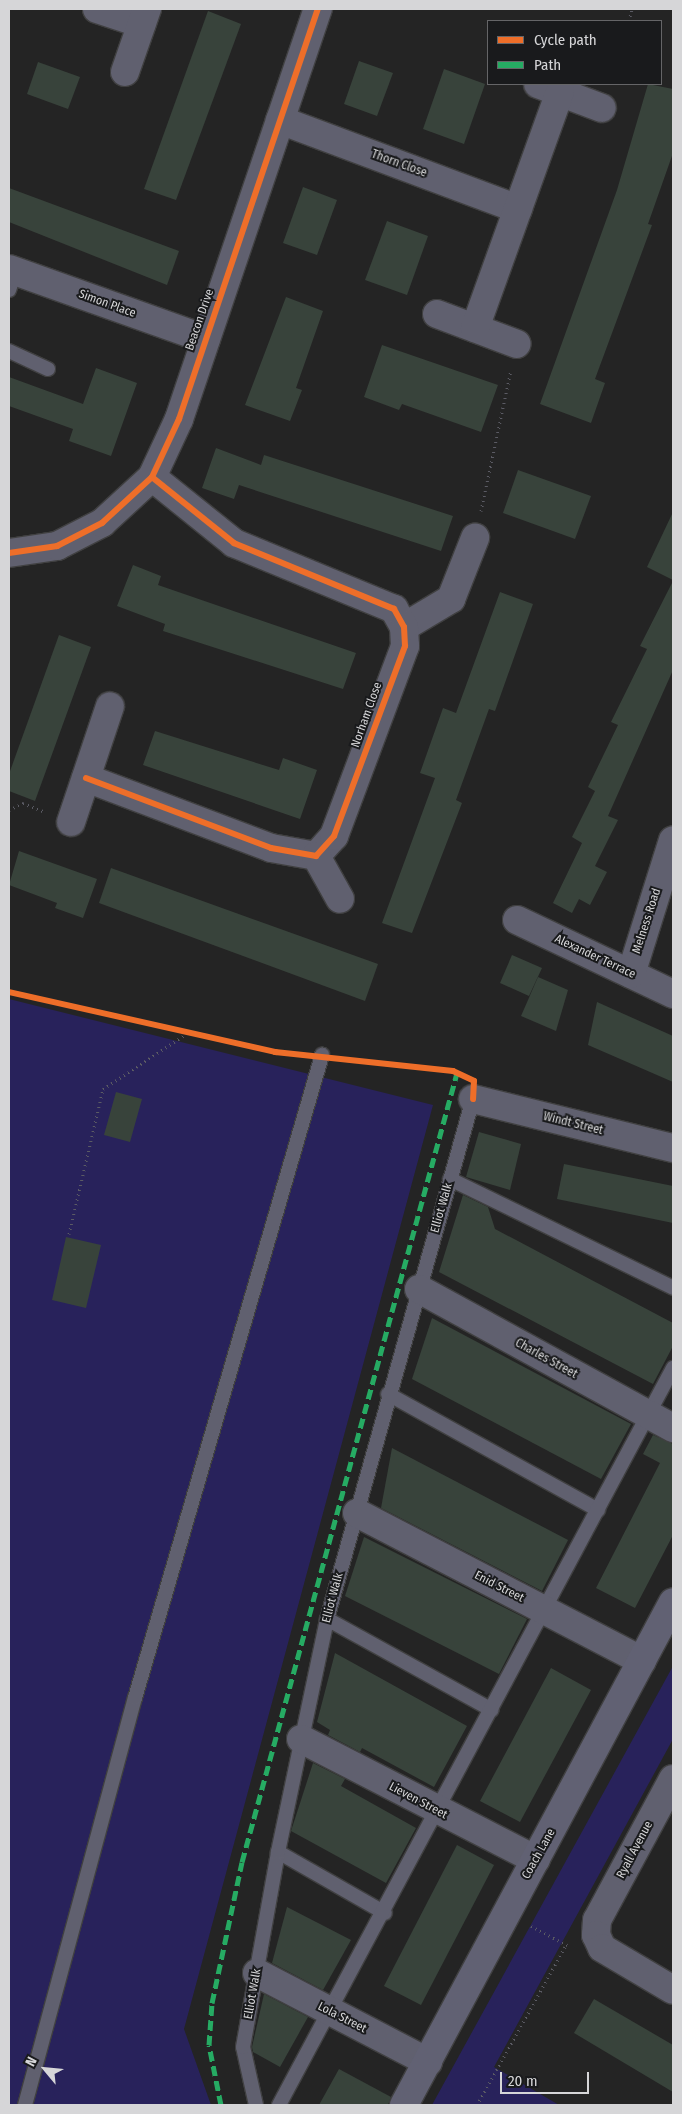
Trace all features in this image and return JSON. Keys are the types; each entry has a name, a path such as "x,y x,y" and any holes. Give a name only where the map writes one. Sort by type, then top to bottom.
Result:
{"street":[{"path":"97,9 145,16 125,72"},
{"name":"Beacon Drive","path":"9,553 57,546 102,523 152,478 179,419 318,9"},
{"path":"475,328 518,208 549,88 602,108"},
{"name":"Thorn Close","path":"280,120 518,208"},
{"name":"Simon Place","path":"11,277 206,339"},
{"path":"437,314 517,344"},
{"path":"152,478 234,543 394,610 404,627 451,598 474,538"},
{"name":"Norham Close","path":"316,856 334,836 405,646 404,627"},
{"path":"71,822 110,706"},
{"path":"86,778 271,848 316,856 340,899"},
{"name":"Melness Road","path":"631,974 673,840"},
{"name":"Alexander Terrace","path":"517,920 673,994"},
{"name":"Windt Street","path":"473,1099 673,1148"},
{"name":"Charles Street","path":"419,1289 673,1428"},
{"name":"Enid Street","path":"356,1513 642,1661"},
{"name":"Coach Lane","path":"404,2105 673,1602"},
{"name":"Lieven Street","path":"301,1739 536,1860"},
{"name":"Ryall Avenue","path":"596,1928 673,1779"},
{"path":"596,1928 602,1948 673,1990"},
{"name":"Lola Street","path":"257,1974 428,2062"}],"lane":[{"path":"9,351 48,369"},
{"path":"25,2105 135,1698 322,1055"},
{"name":"Elliot Walk","path":"256,2105 244,2048 278,1852 301,1739 327,1620 388,1394 473,1099"},
{"path":"450,1179 673,1288"},
{"path":"280,2105 332,2013 673,1368"},
{"path":"388,1394 598,1510"},
{"path":"327,1620 492,1710"},
{"path":"278,1852 385,1912"}],"path":[{"path":"474,538 517,344"},
{"path":"9,810 23,803 71,822"},
{"path":"69,1234 103,1088 186,1034"},
{"path":"506,1912 566,1945"},
{"path":"477,2105 566,1945 596,1928"}],"shaded area":[{"path":"9,999 433,1105 184,2029 211,2105 9,2105"},
{"path":"673,1666 673,1739 494,2067 559,2105 432,2105"}],"building":[{"path":"208,11 241,24 176,200 144,189"},
{"path":"359,61 393,73 377,116 344,104"},
{"path":"38,62 80,77 68,109 27,94"},
{"path":"444,69 485,84 464,144 423,129"},
{"path":"648,85 673,89 673,153 648,224 652,225 595,379 605,383 591,423 540,404 617,190"},
{"path":"303,187 337,200 317,255 283,243"},
{"path":"9,188 179,251 167,285 9,222"},
{"path":"387,221 428,236 407,295 365,280"},
{"path":"286,297 323,311 296,388 302,390 290,421 245,405"},
{"path":"382,345 498,385 481,432 402,404 399,410 364,397"},
{"path":"96,368 137,383 111,456 69,441 73,429 9,406 9,377 83,404"},
{"path":"216,448 261,465 264,455 453,516 441,551 239,485 234,499 202,488"},
{"path":"518,470 591,496 575,539 503,513"},
{"path":"673,512 673,580 647,567"},
{"path":"133,565 161,576 158,585 356,653 343,689 163,631 165,624 117,606"},
{"path":"673,581 673,670 608,816 618,820 595,866 607,872 590,905 579,899 572,913 553,903 582,843 572,837 595,791 588,787 618,725 611,722 647,649 640,646"},
{"path":"500,592 533,604 495,711 489,709 456,800 462,803 412,933 382,923 435,778 420,773 443,708 456,713"},
{"path":"59,635 91,647 35,801 9,791 9,774"},
{"path":"155,731 279,770 283,758 317,770 300,819 143,765"},
{"path":"19,851 97,879 83,918 55,908 57,903 9,885"},
{"path":"111,868 378,964 365,1001 99,903"},
{"path":"512,955 542,968 529,996 500,983"},
{"path":"538,977 568,990 556,1031 521,1016"},
{"path":"597,1002 673,1036 673,1082 588,1045"},
{"path":"116,1092 142,1099 130,1142 104,1135"},
{"path":"479,1132 521,1144 510,1190 466,1177"},
{"path":"564,1164 673,1186 673,1223 557,1199"},
{"path":"463,1195 488,1207 495,1229 673,1323 673,1346 653,1384 439,1272"},
{"path":"66,1237 101,1245 86,1308 52,1300"},
{"path":"432,1318 631,1424 601,1479 412,1379"},
{"path":"653,1435 673,1444 673,1535 635,1608 596,1588 660,1463 643,1454"},
{"path":"392,1448 568,1540 542,1591 381,1508"},
{"path":"364,1537 527,1619 499,1674 345,1596"},
{"path":"335,1653 467,1726 434,1787 362,1748 360,1752 328,1735 330,1730 317,1722"},
{"path":"551,1668 591,1690 520,1822 480,1801"},
{"path":"313,1763 345,1779 341,1786 416,1828 386,1883 291,1831"},
{"path":"457,1845 494,1865 421,2005 384,1986"},
{"path":"287,1907 351,1940 323,1990 272,1963"},
{"path":"264,1994 308,2017 280,2067 253,2052 252,2047"},
{"path":"594,1999 673,2045 673,2092 574,2033"},
{"path":"339,2069 391,2097 388,2105 319,2105"}],"marked path":[{"path":"221,2105 209,2045 212,2003 242,1862 457,1073"}],"cycle path":[{"path":"9,553 57,546 102,523 152,477 179,419 318,9"},
{"path":"86,778 271,848 316,856 334,836 405,646 404,627 394,609 234,543 152,477"},
{"path":"9,992 275,1052 453,1071 474,1081 473,1099"}]}
